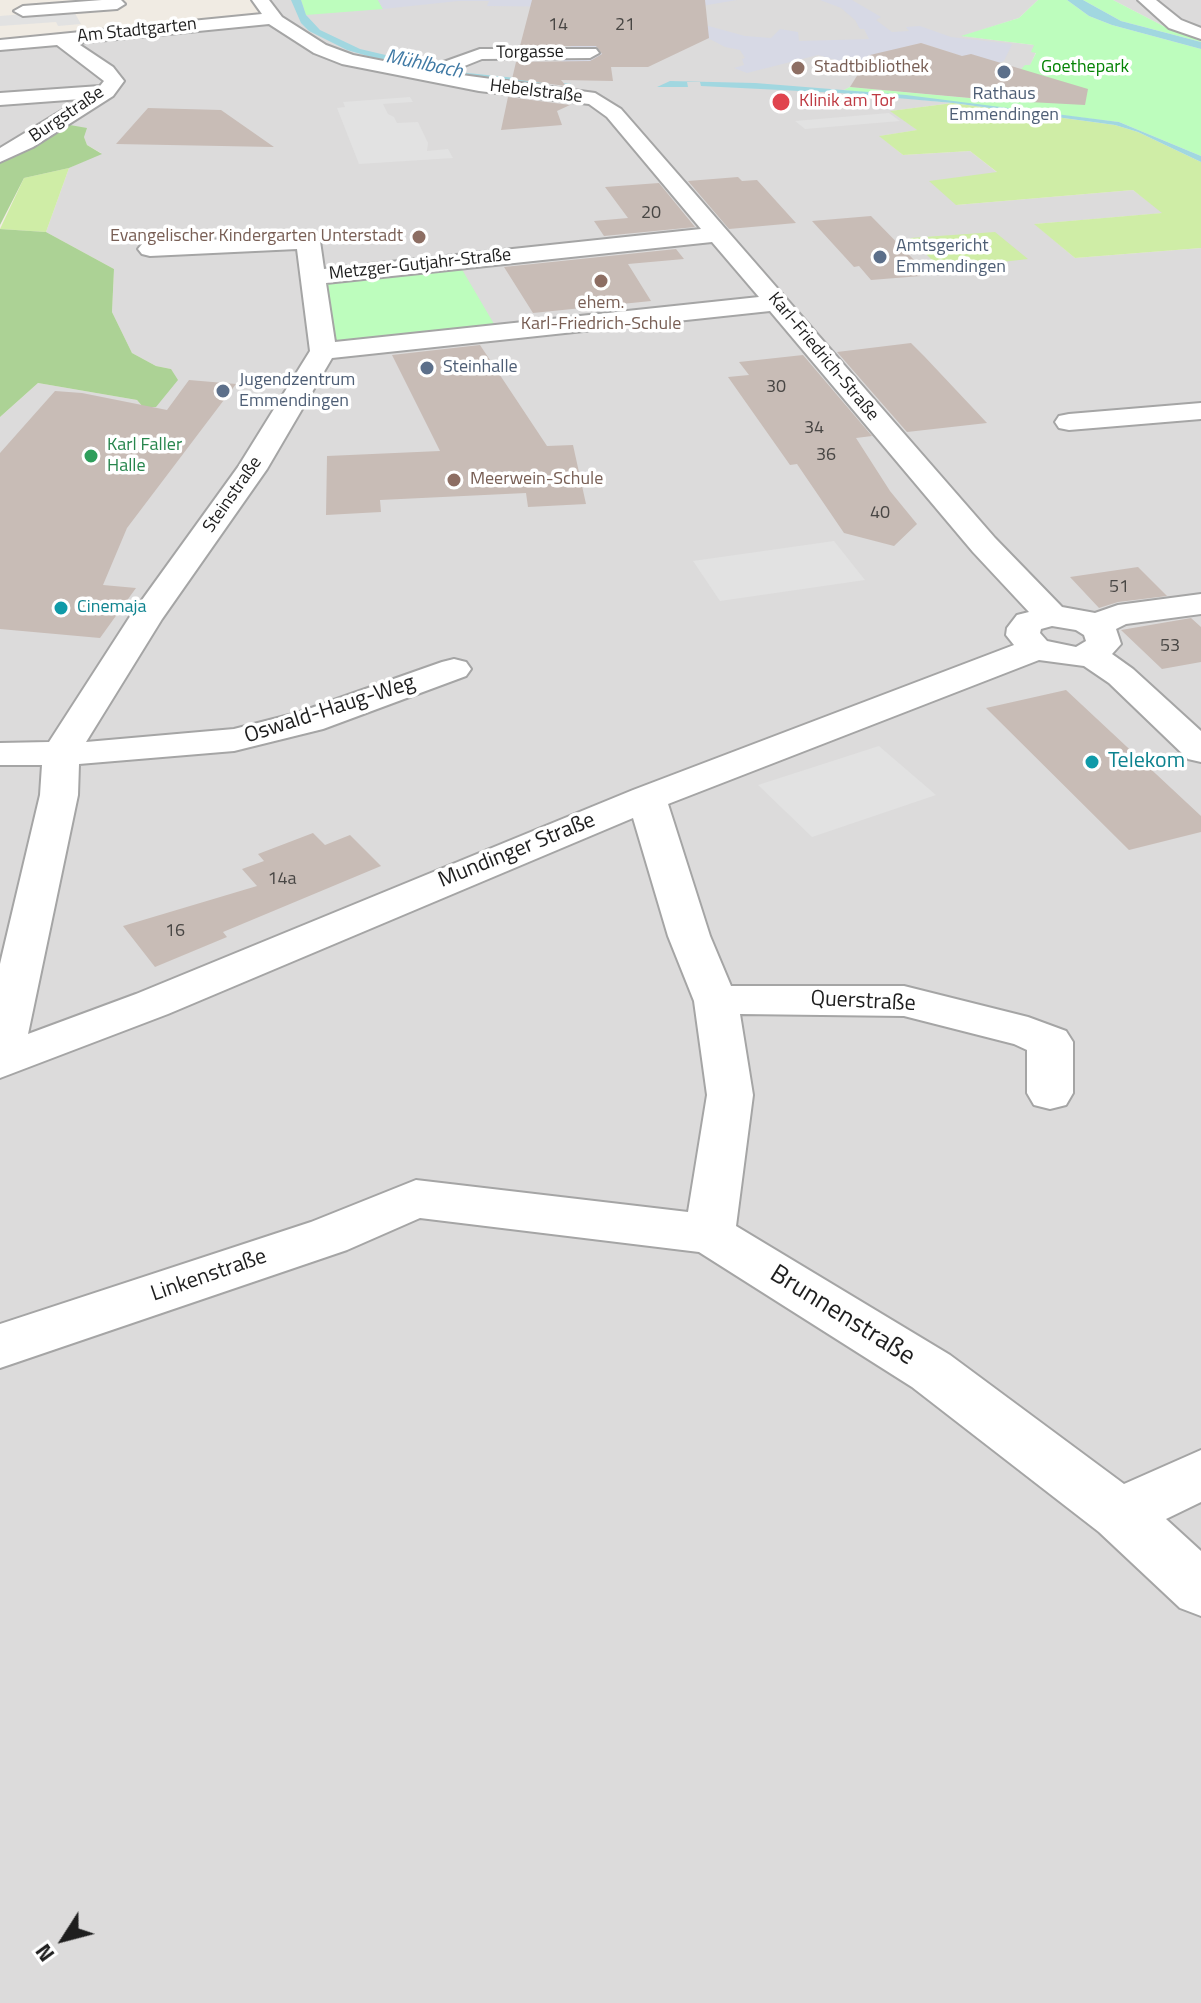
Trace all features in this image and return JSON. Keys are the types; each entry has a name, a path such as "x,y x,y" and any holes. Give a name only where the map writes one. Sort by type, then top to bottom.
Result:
{"street":[{"name":"Hebelstraße","path":"260,0 274,18 305,40 340,57 433,72 479,85 595,99"},
{"path":"1146,0 1175,24 1201,34"},
{"path":"23,11 131,3"},
{"name":"Am Stadtgarten","path":"0,45 274,18"},
{"name":"Burgstraße","path":"0,156 106,92 114,81 106,71 60,39"},
{"name":"Torgasse","path":"433,72 480,54 590,53"},
{"path":"0,99 106,92"},
{"name":"Karl-Friedrich-Straße","path":"595,99 614,113 984,545 1044,632"},
{"name":"Metzger-Gutjahr-Straße","path":"150,249 308,241 314,277 719,234"},
{"path":"314,277 323,351 776,303"},
{"name":"Steinstraße","path":"0,1062 59,795 61,753 146,618 252,469 323,351"},
{"path":"1069,422 1201,411"},
{"path":"1044,632 1063,657 1092,640 1118,615 1201,604"},
{"name":"Mundinger Straße","path":"0,1062 152,1004 1044,632"},
{"path":"1092,640 1121,676 1201,751"},
{"name":"Oswald-Haug-Weg","path":"0,754 61,753 234,740 274,732 454,669"},
{"path":"647,798 689,936 716,1001 730,1095 710,1234"},
{"name":"Querstraße","path":"716,1001 775,998 904,1001 1028,1032 1050,1042 1050,1093"},
{"name":"Brunnenstraße","path":"416,1199 710,1234 931,1371 1119,1514 1201,1589"},
{"name":"Linkenstraße","path":"0,1346 329,1236 416,1199"},
{"path":"1119,1514 1201,1475"}],"shaded area":[{"path":"253,0 1038,0 1019,18 963,36 1034,45 1036,52 1030,66 992,100 850,87 841,92 953,103 891,111 918,130 880,136 903,155 970,151 998,173 956,205 1133,190 1164,213 1035,224 1075,258 1201,248 1201,2003 0,2003 0,417 38,383 137,400 143,407 171,369 156,366 132,353 112,312 114,269 46,232 69,168 101,153 87,145 84,137 18,153 0,162 0,48 268,20"},
{"path":"378,0 737,0 672,11 694,22 745,36 771,38 780,29 798,32 799,41 869,39 864,29 860,29 841,8 820,0 852,0 881,17 876,20 892,32 909,31 906,27 920,26 951,37 1012,44 1004,61 999,63 962,56 921,43 867,56 891,64 856,66 818,55 747,73 734,68 744,65 742,59 745,58 740,50 725,47 685,26 613,57 617,67 557,66 570,52 575,21 581,7 487,6 489,1 458,1 383,9"},
{"path":"1113,0 1201,0 1201,39 1169,29"},
{"path":"73,10 81,24 58,26 56,22 0,26 0,16"},
{"path":"410,97 413,102 383,104 397,123 418,122 428,143 427,151 448,149 453,158 359,164 337,108 345,107 343,102"},
{"path":"889,113 900,121 805,129 795,121"},
{"path":"834,541 865,580 720,601 693,561"},
{"path":"879,746 936,795 812,837 758,785"}],"green space":[{"path":"301,0 378,0 383,9 306,15"},
{"name":"Goethepark","path":"1038,0 1067,0 1089,16 1112,25 1201,49 1201,156 1119,122 844,90 850,87 992,100 1025,65 1030,65 1036,53 1031,52 1034,45 961,36 1019,18"},
{"path":"1083,0 1113,0 1169,29 1201,39 1201,42 1121,21"},
{"path":"953,103 1115,125 1138,132 1201,162 1201,248 1075,258 1034,224 1162,213 1133,190 956,205 929,181 997,172 970,151 903,155 879,136 917,130 890,111"},
{"path":"70,125 87,128 84,137 87,145 102,154 69,168 24,178 0,225 0,162"},
{"path":"69,168 46,232 0,229 24,178"},
{"path":"0,229 46,232 114,269 112,312 132,353 156,366 171,369 178,380 156,407 143,407 137,400 38,383 0,417"},
{"path":"995,232 1028,259 941,269 910,238"},
{"path":"460,266 497,329 331,346 323,280"}],"water":[{"name":"Mühlbach","path":"291,0 301,0 306,15 320,30 360,49 458,72 573,84 503,82 378,59 347,50 309,31 301,23"},
{"path":"1067,0 1083,0 1121,21 1201,42 1201,49 1112,25 1089,16"},
{"path":"670,81 755,83 906,95 1119,122 1201,156 1201,162 1138,132 1115,125 953,103 840,93 701,86 700,82 687,82 688,87 657,87"}],"building":[{"path":"532,0 705,0 709,38 648,67 611,67 613,81 561,80 566,86 512,79 516,62 590,61 602,54 596,46 520,46"},
{"path":"921,43 962,56 971,54 1088,89 1085,105 850,87 870,55"},
{"path":"508,97 570,105 557,111 562,125 501,130"},
{"path":"148,108 221,110 274,147 116,144"},
{"path":"738,177 742,181 757,180 796,223 729,229 688,181"},
{"path":"659,183 695,227 604,236 594,221 628,218 605,187"},
{"name":"Amtsgericht Emmendingen","path":"871,216 916,262 909,262 921,276 871,280 859,266 854,267 812,221"},
{"name":"ehem. Karl-Friedrich-Schule","path":"676,249 684,259 628,264 651,301 533,313 504,267"},
{"path":"911,343 987,423 907,432 837,352"},
{"path":"480,345 547,446 573,445 586,504 528,507 526,493 380,500 381,512 326,515 327,456 440,451 392,355"},
{"path":"803,355 872,436 856,438 890,491 917,524 894,546 844,533 797,464 790,465 728,377 749,375 739,362"},
{"path":"189,380 236,384 127,528 103,585 136,588 100,638 0,629 0,453 55,391 82,393 167,410"},
{"path":"1138,567 1167,596 1118,602 1099,608 1070,577"},
{"path":"1191,618 1201,627 1201,662 1162,669 1121,630"},
{"name":"Telekom","path":"1066,690 1201,816 1201,832 1129,850 986,708"},
{"path":"313,833 325,845 350,835 381,866 223,932 227,937 155,967 123,926 257,886 242,869 264,861 258,854"}],"place":[{"name":"Stadtbibliothek","path":"798,68"},
{"name":"Rathaus Emmendingen","path":"1004,72"},
{"name":"Klinik am Tor","path":"781,102"},
{"name":"Evangelischer Kindergarten Unterstadt","path":"419,237"},
{"name":"Amtsgericht Emmendingen","path":"880,257"},
{"name":"ehem. Karl-Friedrich-Schule","path":"601,281"},
{"name":"Steinhalle","path":"427,368"},
{"name":"Jugendzentrum Emmendingen","path":"223,391"},
{"name":"Karl Faller Halle","path":"91,456"},
{"name":"Meerwein-Schule","path":"454,480"},
{"name":"Cinemaja","path":"61,608"},
{"name":"Telekom","path":"1092,762"}]}
